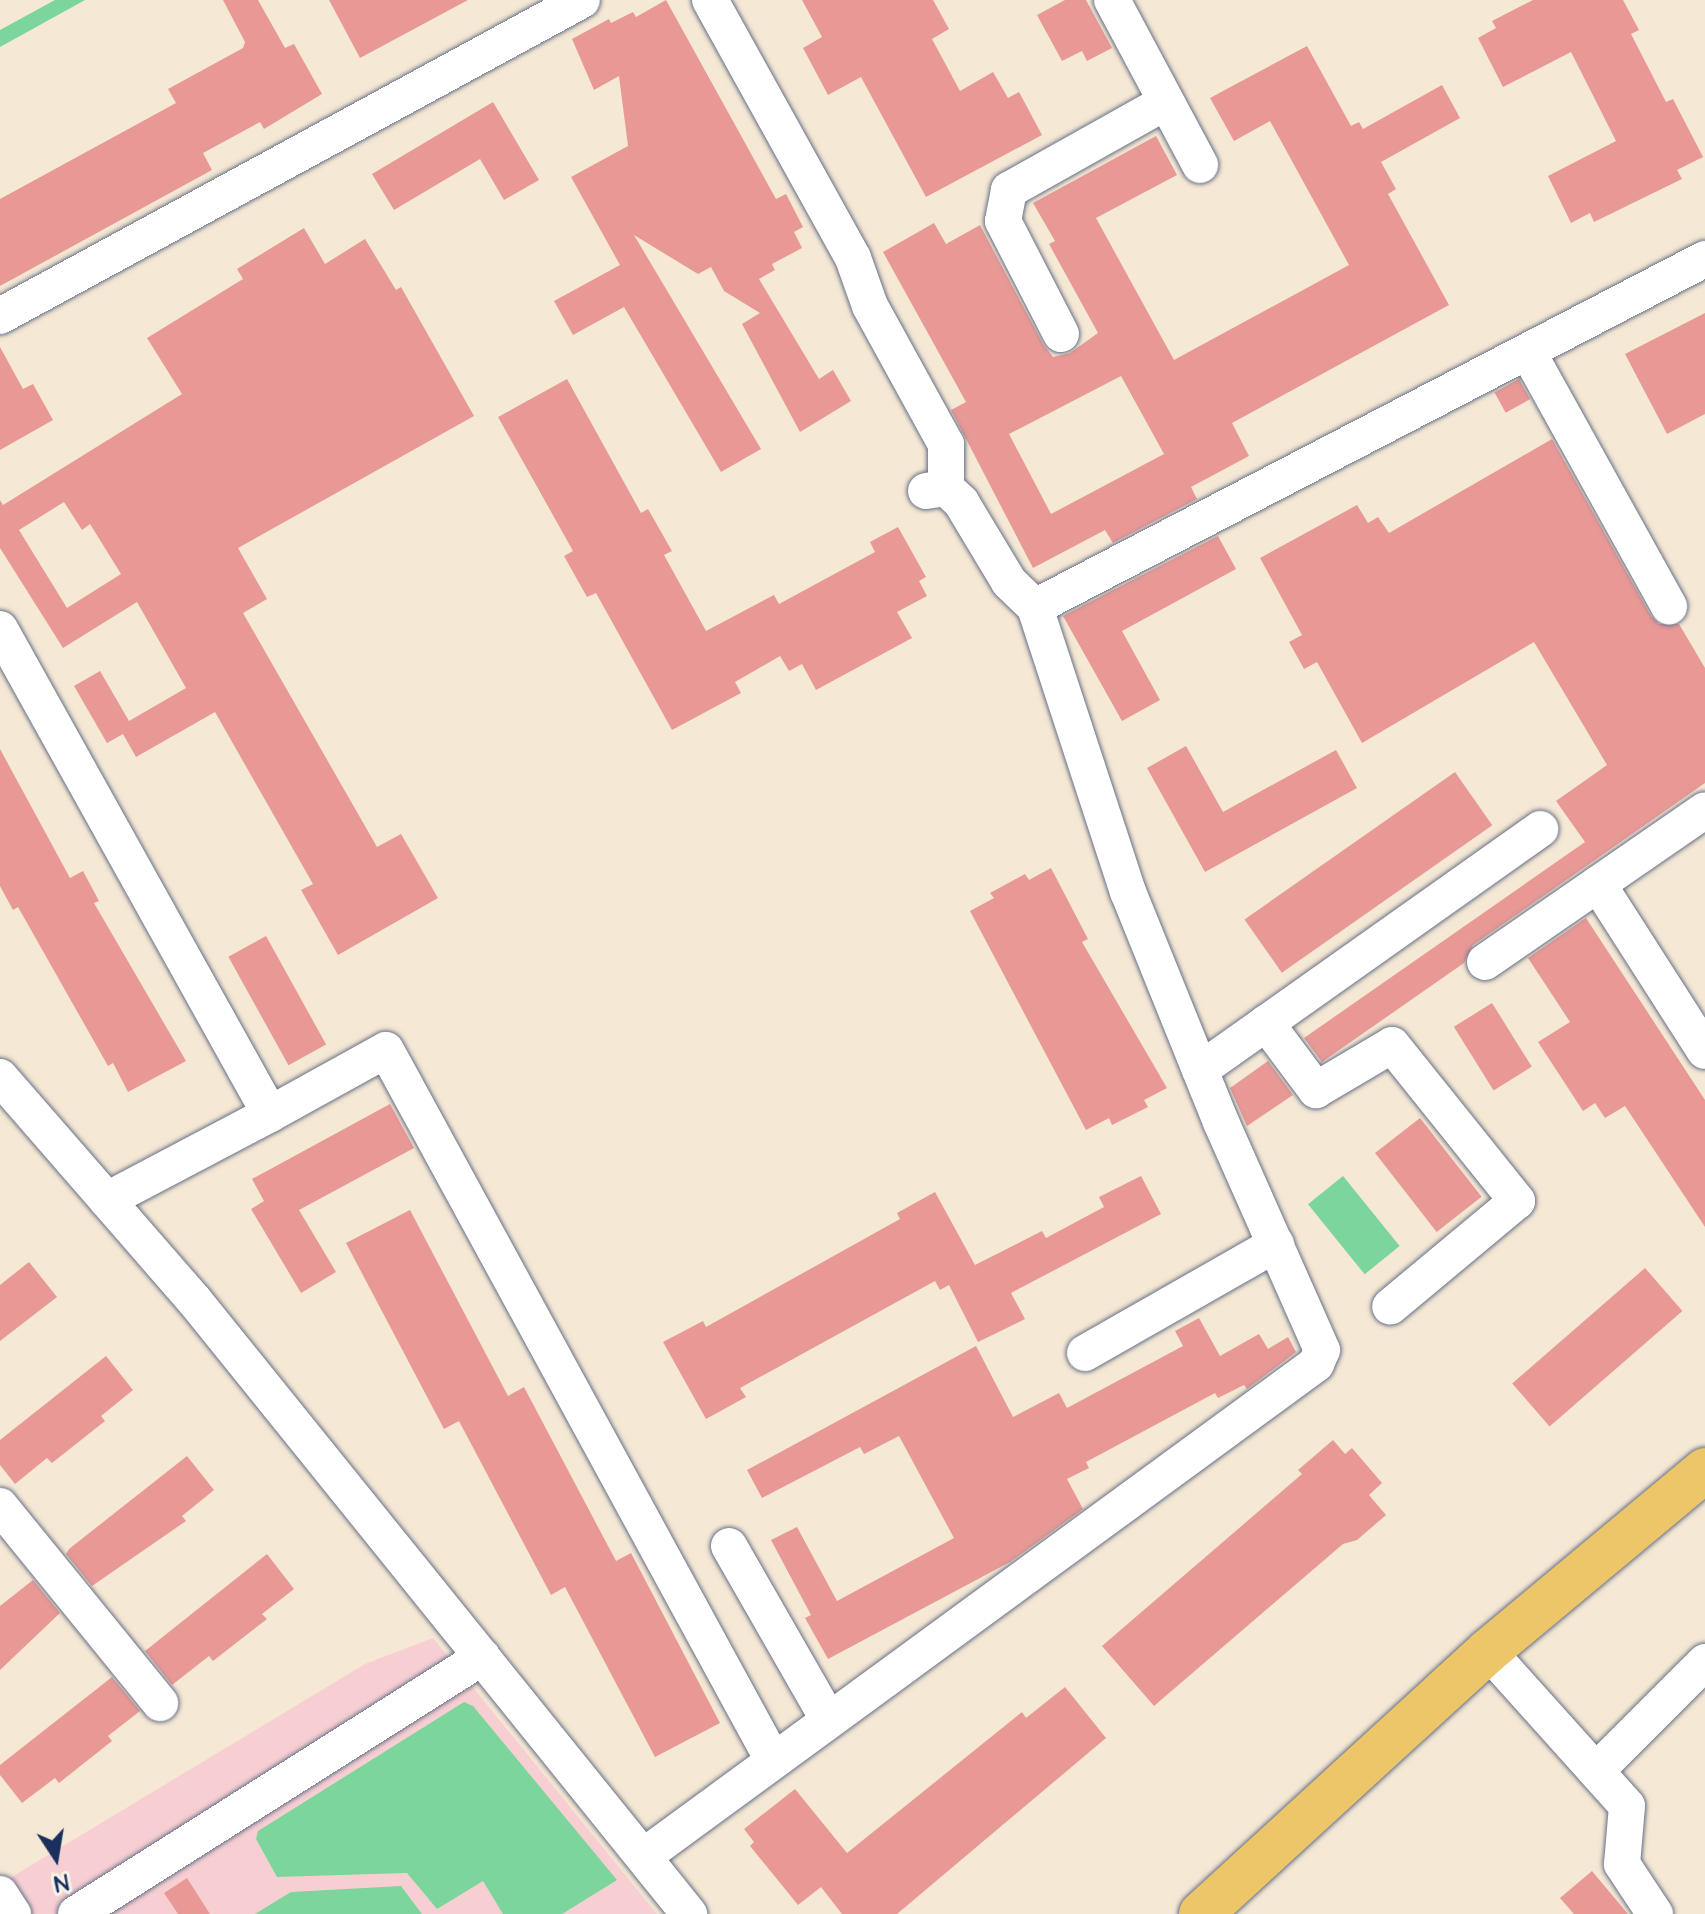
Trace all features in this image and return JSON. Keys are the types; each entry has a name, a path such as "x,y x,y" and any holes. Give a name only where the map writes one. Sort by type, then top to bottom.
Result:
{"main road":[{"path":"1201,1914 1488,1651 1705,1470"}],"street":[{"path":"0,316 582,0"},
{"path":"644,1856 1316,1364 1322,1350 1200,1070 1128,892 1035,607 1009,582 961,502 935,490 946,444 870,306 853,258 710,0"},
{"path":"1112,0 1200,165"},
{"path":"1061,334 1003,221 1009,190 1166,102"},
{"path":"1035,607 1705,259"},
{"path":"1528,352 1669,606"},
{"path":"0,629 270,1114"},
{"path":"1485,962 1705,810"},
{"path":"1200,1070 1540,829"},
{"path":"1598,884 1705,1051"},
{"path":"1266,1023 1316,1090 1392,1045 1517,1201 1390,1307"},
{"path":"107,1200 386,1050 773,1760"},
{"path":"0,1077 107,1200 483,1657 689,1914"},
{"path":"1085,1353 1276,1244"},
{"path":"0,1506 160,1703"},
{"path":"729,1546 828,1719"},
{"path":"1488,1651 1627,1806 1622,1864 1655,1914"},
{"path":"76,1914 483,1657"},
{"path":"1596,1771 1705,1662"},
{"path":"0,1894 13,1914"}],"shaded area":[{"path":"433,1638 657,1914 0,1914 0,1884 365,1664"}],"green space":[{"path":"55,0 85,0 0,47 0,30"},
{"path":"1343,1176 1400,1246 1365,1274 1308,1204"},
{"path":"464,1702 473,1706 617,1880 562,1914 503,1914 483,1881 437,1909 407,1873 277,1877 256,1839 258,1831"},
{"path":"401,1886 422,1914 255,1914 291,1892"}],"building":[{"path":"223,0 258,0 285,48 294,44 322,94 264,129 260,122 203,153 212,170 0,286 0,199 176,103 168,89 243,48 245,42"},
{"path":"329,0 468,0 360,58"},
{"path":"666,0 776,199 786,194 803,227 794,232 802,248 772,264 775,270 759,279 819,379 833,370 851,401 800,432 742,324 760,313 724,291 711,267 698,274 634,235 761,449 721,472 624,307 573,335 554,301 620,265 571,177 628,146 619,76 594,90 572,39 609,19 611,23 633,12 636,17"},
{"path":"802,0 933,0 949,29 932,39 960,91 993,72 1008,98 1019,92 1042,135 926,197 861,77 828,95 803,48 822,37"},
{"path":"1065,0 1086,0 1112,48 1087,61 1082,51 1062,61 1037,15"},
{"path":"1533,0 1623,0 1639,30 1631,34 1666,102 1673,99 1703,157 1677,170 1682,179 1594,222 1590,213 1571,223 1548,176 1616,141 1571,52 1503,87 1478,38 1496,28 1492,21"},
{"path":"1307,46 1351,126 1359,122 1363,129 1442,85 1460,118 1381,162 1396,189 1388,194 1449,305 1232,423 1249,456 1191,487 1197,499 1113,543 1105,530 1033,568 951,410 966,402 883,252 934,223 946,244 980,225 1043,344 1053,357 1070,353 1098,333 1049,244 1055,241 1033,203 1156,136 1177,175 1096,218 1174,360 1349,265 1270,121 1234,141 1210,98","holes":["1121,376 1164,454 1051,514 1009,434"]},
{"path":"493,102 539,180 504,200 480,159 394,210 372,174"},
{"path":"304,228 325,264 365,239 396,290 401,287 474,416 238,548 267,599 243,613 377,847 401,834 438,898 338,955 301,890 313,884 215,712 136,757 123,734 107,743 74,686 100,671 129,721 186,688 137,602 63,648 0,548 0,500 3,505 182,394 147,338 243,279 237,269","holes":["64,502 82,530 90,524 121,574 67,608 19,530"]},
{"path":"1705,313 1705,414 1667,434 1625,354"},
{"path":"0,347 23,389 33,384 53,420 0,450"},
{"path":"567,379 641,513 648,509 672,551 664,555 706,631 774,595 779,604 875,552 870,542 898,527 926,577 919,581 927,596 897,612 912,638 816,690 802,664 789,671 780,656 735,682 741,693 672,730 596,593 587,597 564,556 573,551 498,417"},
{"path":"1519,379 1530,399 1506,413 1495,393"},
{"path":"1552,439 1651,616 1659,624 1679,624 1705,668 1705,783 1473,945 1464,963 1322,1062 1304,1038 1585,842 1556,801 1607,765 1534,642 1362,743 1317,662 1304,669 1289,642 1302,635 1260,558 1357,505 1368,523 1378,517 1389,533"},
{"path":"1218,536 1236,569 1122,631 1160,700 1122,721 1063,616"},
{"path":"1186,746 1223,812 1336,750 1357,788 1205,872 1147,768"},
{"path":"0,749 70,878 83,871 99,901 94,903 186,1061 128,1092 113,1063 108,1066 18,907 13,910 0,886"},
{"path":"1455,772 1492,825 1282,973 1244,919"},
{"path":"1051,868 1088,939 1082,942 1167,1088 1144,1100 1148,1107 1112,1125 1109,1118 1086,1130 970,911 994,898 990,893 1025,874 1029,880"},
{"path":"1586,918 1705,1100 1705,1227 1625,1106 1605,1118 1595,1103 1583,1111 1538,1042 1570,1022 1528,958"},
{"path":"266,936 326,1044 289,1065 228,957"},
{"path":"1492,1003 1532,1067 1494,1090 1454,1027"},
{"path":"1268,1061 1293,1095 1247,1126 1230,1088"},
{"path":"390,1104 414,1148 299,1210 336,1272 301,1293 251,1209 264,1201 252,1179"},
{"path":"1420,1118 1482,1197 1437,1232 1375,1153"},
{"path":"1141,1176 1161,1214 1011,1293 1025,1319 978,1342 949,1285 940,1290 935,1281 740,1388 746,1397 706,1419 663,1342 703,1321 706,1327 900,1219 897,1213 935,1192 975,1265 1042,1231 1046,1238 1104,1207 1099,1197"},
{"path":"410,1210 508,1396 524,1387 616,1561 631,1553 720,1723 655,1757 565,1587 551,1595 459,1421 444,1429 346,1243"},
{"path":"29,1262 57,1297 0,1341 0,1285"},
{"path":"1645,1268 1682,1311 1550,1426 1512,1383"},
{"path":"1199,1318 1220,1356 1259,1334 1268,1349 1288,1337 1296,1352 1247,1389 1244,1385 1218,1398 1215,1393 1086,1462 1089,1468 1067,1479 1083,1509 1010,1562 828,1659 805,1618 811,1615 771,1540 797,1527 837,1601 954,1538 899,1436 864,1454 860,1447 762,1498 747,1470 976,1346 1013,1417 1059,1393 1067,1408 1183,1346 1175,1331"},
{"path":"106,1356 133,1390 101,1416 105,1421 52,1463 47,1458 15,1484 0,1465 0,1440"},
{"path":"1333,1440 1345,1454 1352,1448 1382,1483 1369,1495 1386,1515 1357,1540 1343,1544 1154,1706 1102,1646 1302,1474 1298,1470"},
{"path":"187,1456 214,1490 182,1516 186,1521 92,1586 66,1554 69,1549"},
{"path":"267,1554 294,1589 262,1614 267,1619 213,1661 209,1656 172,1685 145,1651"},
{"path":"33,1580 60,1613 0,1670 0,1606"},
{"path":"112,1677 140,1711 108,1736 112,1741 59,1783 55,1778 22,1803 0,1775 0,1765"},
{"path":"1065,1687 1106,1738 897,1914 842,1914 821,1887 798,1905 750,1846 754,1842 744,1829 795,1789 847,1853 1022,1712 1026,1718"},
{"path":"1592,1871 1628,1914 1574,1914 1560,1898"},
{"path":"187,1878 210,1914 178,1914 164,1893"}]}
